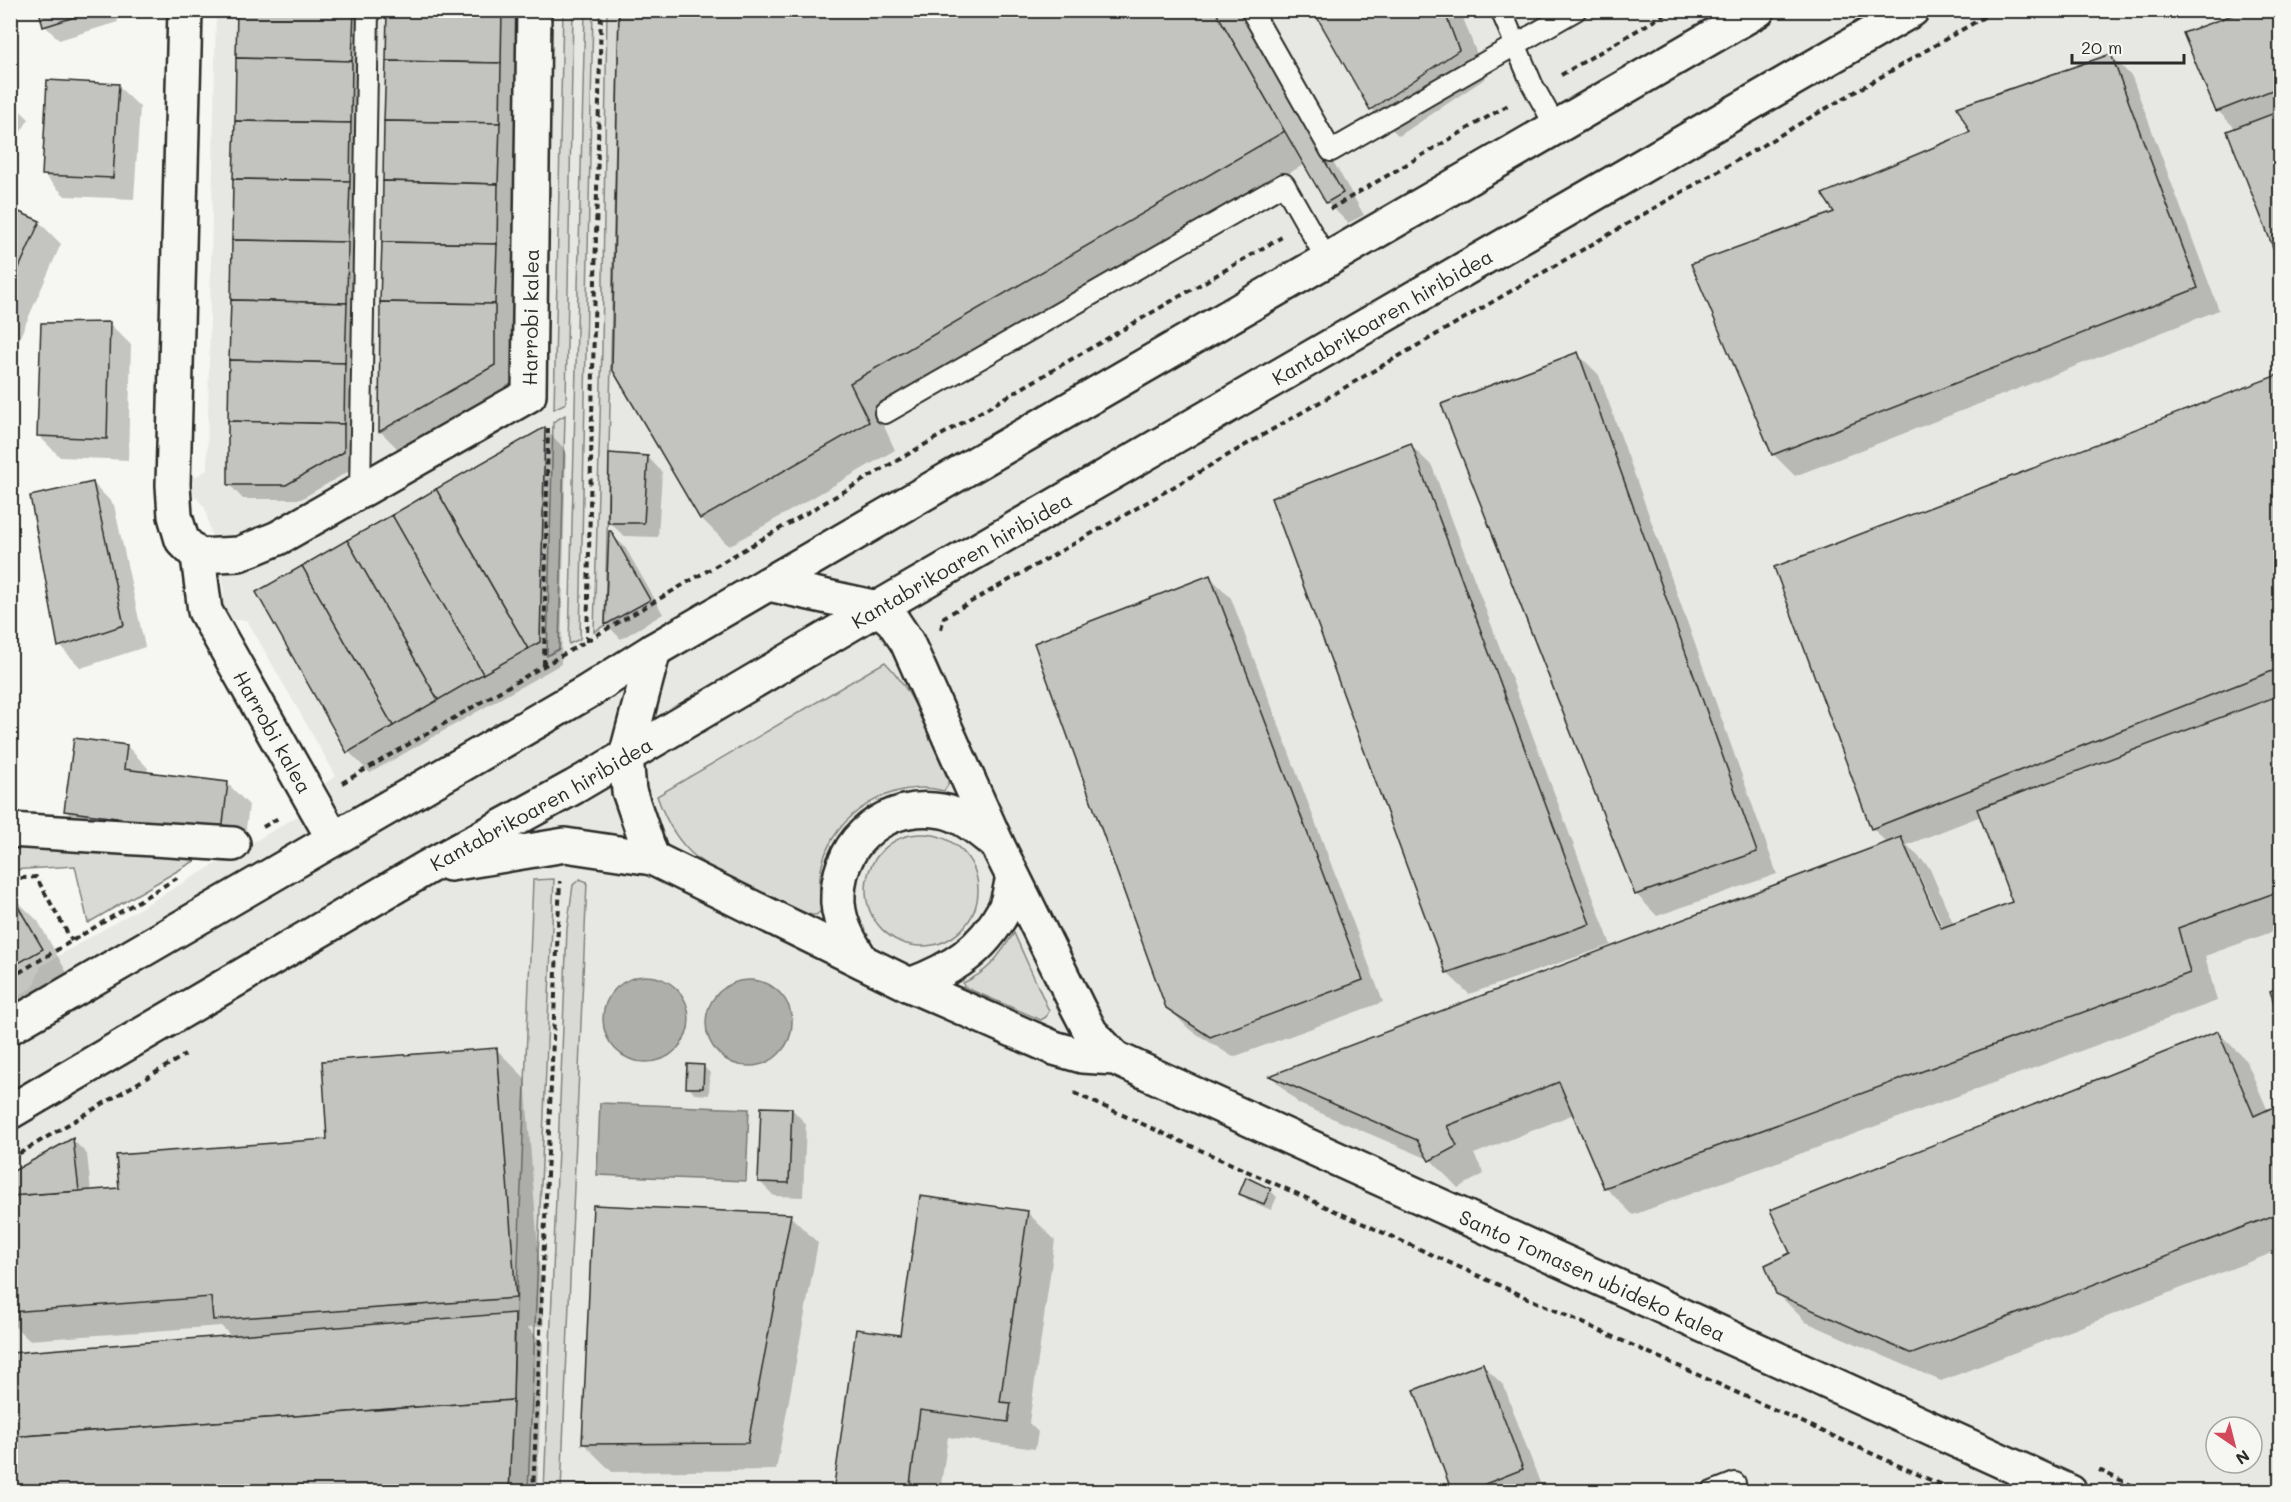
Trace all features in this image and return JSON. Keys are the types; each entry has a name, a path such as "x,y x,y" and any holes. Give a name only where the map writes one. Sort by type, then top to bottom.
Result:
{"street":[{"path":"185,10 173,485 175,516 182,540 198,556"},
{"name":"Harrobi kalea","path":"333,838 205,611 198,556 239,554 278,538 529,395 534,10"},
{"path":"10,1027 1758,10"},
{"name":"Kantabrikoaren hiribidea","path":"10,1113 426,868 626,756 1912,10"},
{"path":"768,584 878,608"},
{"name":"Santo Tomasen ubideko kalea","path":"878,608 892,621 907,642 1013,878 1091,1033 1115,1058"},
{"path":"652,858 629,791 626,756 654,651"},
{"name":"Santo Tomasen ubideko kalea","path":"862,961 846,936 837,894 844,862 859,838 869,828 885,819 909,811 944,811 970,823 997,844"},
{"path":"10,830 233,844"},
{"name":"Santo Tomasen ubideko kalea","path":"426,868 565,845 652,858 910,985 1054,1048 1082,1056 1115,1058 2070,1491"},
{"path":"910,985 941,973 968,956 1005,909 1013,878"}],"lane":[{"path":"360,492 368,10"},
{"path":"1251,10 1331,151 1576,10"},
{"path":"1502,10 1535,90 1556,127"},
{"path":"885,413 1284,184 1327,260"},
{"path":"1712,1491 1735,1483"}],"path":[{"path":"233,844 597,636 1672,10"},
{"path":"939,635 944,617 1137,508 1996,10"},
{"path":"544,665 549,420"},
{"path":"10,978 182,875"},
{"path":"10,879 36,877 72,941"},
{"path":"10,1159 186,1054"},
{"path":"1071,1092 1958,1491"},
{"path":"2091,1467 2146,1491"}],"shaded area":[{"path":"573,10 566,403 554,409 563,11"},
{"path":"593,10 580,639 569,644 585,11"},
{"path":"619,10 605,625 594,632 602,348 607,11"},
{"path":"216,11 2280,11 2280,1491 11,1491 10,1000 33,987 41,966 332,796 325,783 336,776 247,620 231,620 223,607 224,589 205,508 194,495 193,478 207,470"},
{"path":"565,415 559,649 547,656 553,422"},
{"path":"885,662 896,674 914,702 948,779 948,785 944,791 925,788 905,789 886,795 852,815 828,847 822,865 821,911 816,915 811,915 752,890 722,875 690,852 673,830 657,796"},
{"path":"922,834 943,838 962,850 974,869 978,890 974,911 962,930 943,942 922,946 901,942 882,930 870,911 866,890 870,869 882,850 901,838"},
{"path":"11,841 208,853 88,923 75,866 11,870"},
{"path":"554,879 528,1491 509,1492 533,880"},
{"path":"580,879 587,882 561,1491 544,1491 567,929 573,885"},
{"path":"1014,933 1049,1011 1041,1020 964,987 963,983 993,963"},
{"path":"646,976 670,983 682,995 689,1019 682,1043 670,1055 646,1062 622,1055 610,1043 603,1019 610,995 622,983"},
{"path":"749,980 773,987 785,999 792,1023 785,1047 773,1059 749,1066 725,1059 713,1047 706,1023 713,999 725,987"},
{"path":"600,1103 749,1109 746,1181 597,1175"}],"building":[{"path":"39,10 97,10 43,27"},
{"path":"237,10 354,10 352,61 236,58"},
{"path":"387,10 502,10 501,63 386,61"},
{"path":"619,10 1215,10 1285,131 850,383 869,422 700,519 612,369"},
{"path":"1215,10 1239,10 1343,193 1326,203"},
{"path":"1313,10 1444,10 1459,50 1370,110"},
{"path":"2246,10 2280,10 2280,87 2216,112 2183,33"},
{"path":"2111,54 2198,288 1772,455 1691,264 1834,212 1822,194 1970,132 1957,107"},
{"path":"236,58 352,61 351,123 235,121"},
{"path":"386,61 501,63 500,123 384,121"},
{"path":"47,80 119,84 113,178 42,175"},
{"path":"2280,111 2280,265 2227,131"},
{"path":"235,121 351,123 350,181 233,179"},
{"path":"384,121 500,123 498,184 383,181"},
{"path":"233,179 350,181 348,242 232,240"},
{"path":"383,181 498,184 497,244 382,242"},
{"path":"10,208 40,221 10,288"},
{"path":"232,240 348,242 347,303 231,300"},
{"path":"382,242 497,244 495,304 380,302"},
{"path":"231,300 347,303 345,363 229,360"},
{"path":"380,302 495,304 495,365 379,432"},
{"path":"110,322 107,439 37,436 41,323"},
{"path":"1578,352 1757,852 1635,895 1441,404"},
{"path":"229,360 345,363 344,424 228,421"},
{"path":"2280,374 2280,668 1871,829 1774,567"},
{"path":"228,421 344,424 344,452 286,485 228,485"},
{"path":"545,427 540,642 528,649 436,489"},
{"path":"1411,443 1590,924 1446,973 1271,498"},
{"path":"609,453 648,456 644,523 608,523"},
{"path":"93,482 124,625 58,647 30,496"},
{"path":"436,489 528,649 483,674 392,515"},
{"path":"392,515 483,674 438,700 347,540"},
{"path":"609,531 650,600 605,625"},
{"path":"347,540 438,700 393,726 302,566"},
{"path":"302,566 393,726 347,753 256,592"},
{"path":"1210,575 1363,980 1210,1037 1166,1008 1034,643"},
{"path":"2280,695 2280,891 2178,928 2190,973 1604,1188 1559,1082 1447,1126 1457,1146 1429,1161 1417,1140 1269,1076 1901,837 1941,928 2012,902 1977,809"},
{"path":"74,738 127,745 124,769 228,782 222,832 64,811"},
{"path":"10,893 43,949 10,968"},
{"path":"2280,987 2280,1021 2270,991"},
{"path":"2218,1031 2254,1116 2280,1104 2280,1213 1912,1354 1776,1294 1765,1265 1790,1253 1770,1210"},
{"path":"497,1048 516,1298 213,1320 211,1297 10,1312 10,1196 119,1188 116,1155 327,1139 322,1061"},
{"path":"687,1064 704,1065 703,1088 686,1088"},
{"path":"761,1107 792,1108 789,1183 758,1182"},
{"path":"73,1138 79,1191 10,1196 10,1173"},
{"path":"1246,1177 1271,1189 1264,1204 1239,1194"},
{"path":"920,1196 1028,1211 1000,1402 1011,1403 1008,1422 920,1410 909,1492 833,1492 856,1329 900,1335"},
{"path":"593,1205 791,1214 748,1443 582,1444"},
{"path":"515,1313 513,1400 10,1437 10,1353"},
{"path":"1483,1363 1523,1469 1465,1492 1452,1492 1414,1390"},
{"path":"513,1400 509,1492 10,1492 10,1437"},
{"path":"577,1484 669,1488 669,1492 576,1492"}]}
